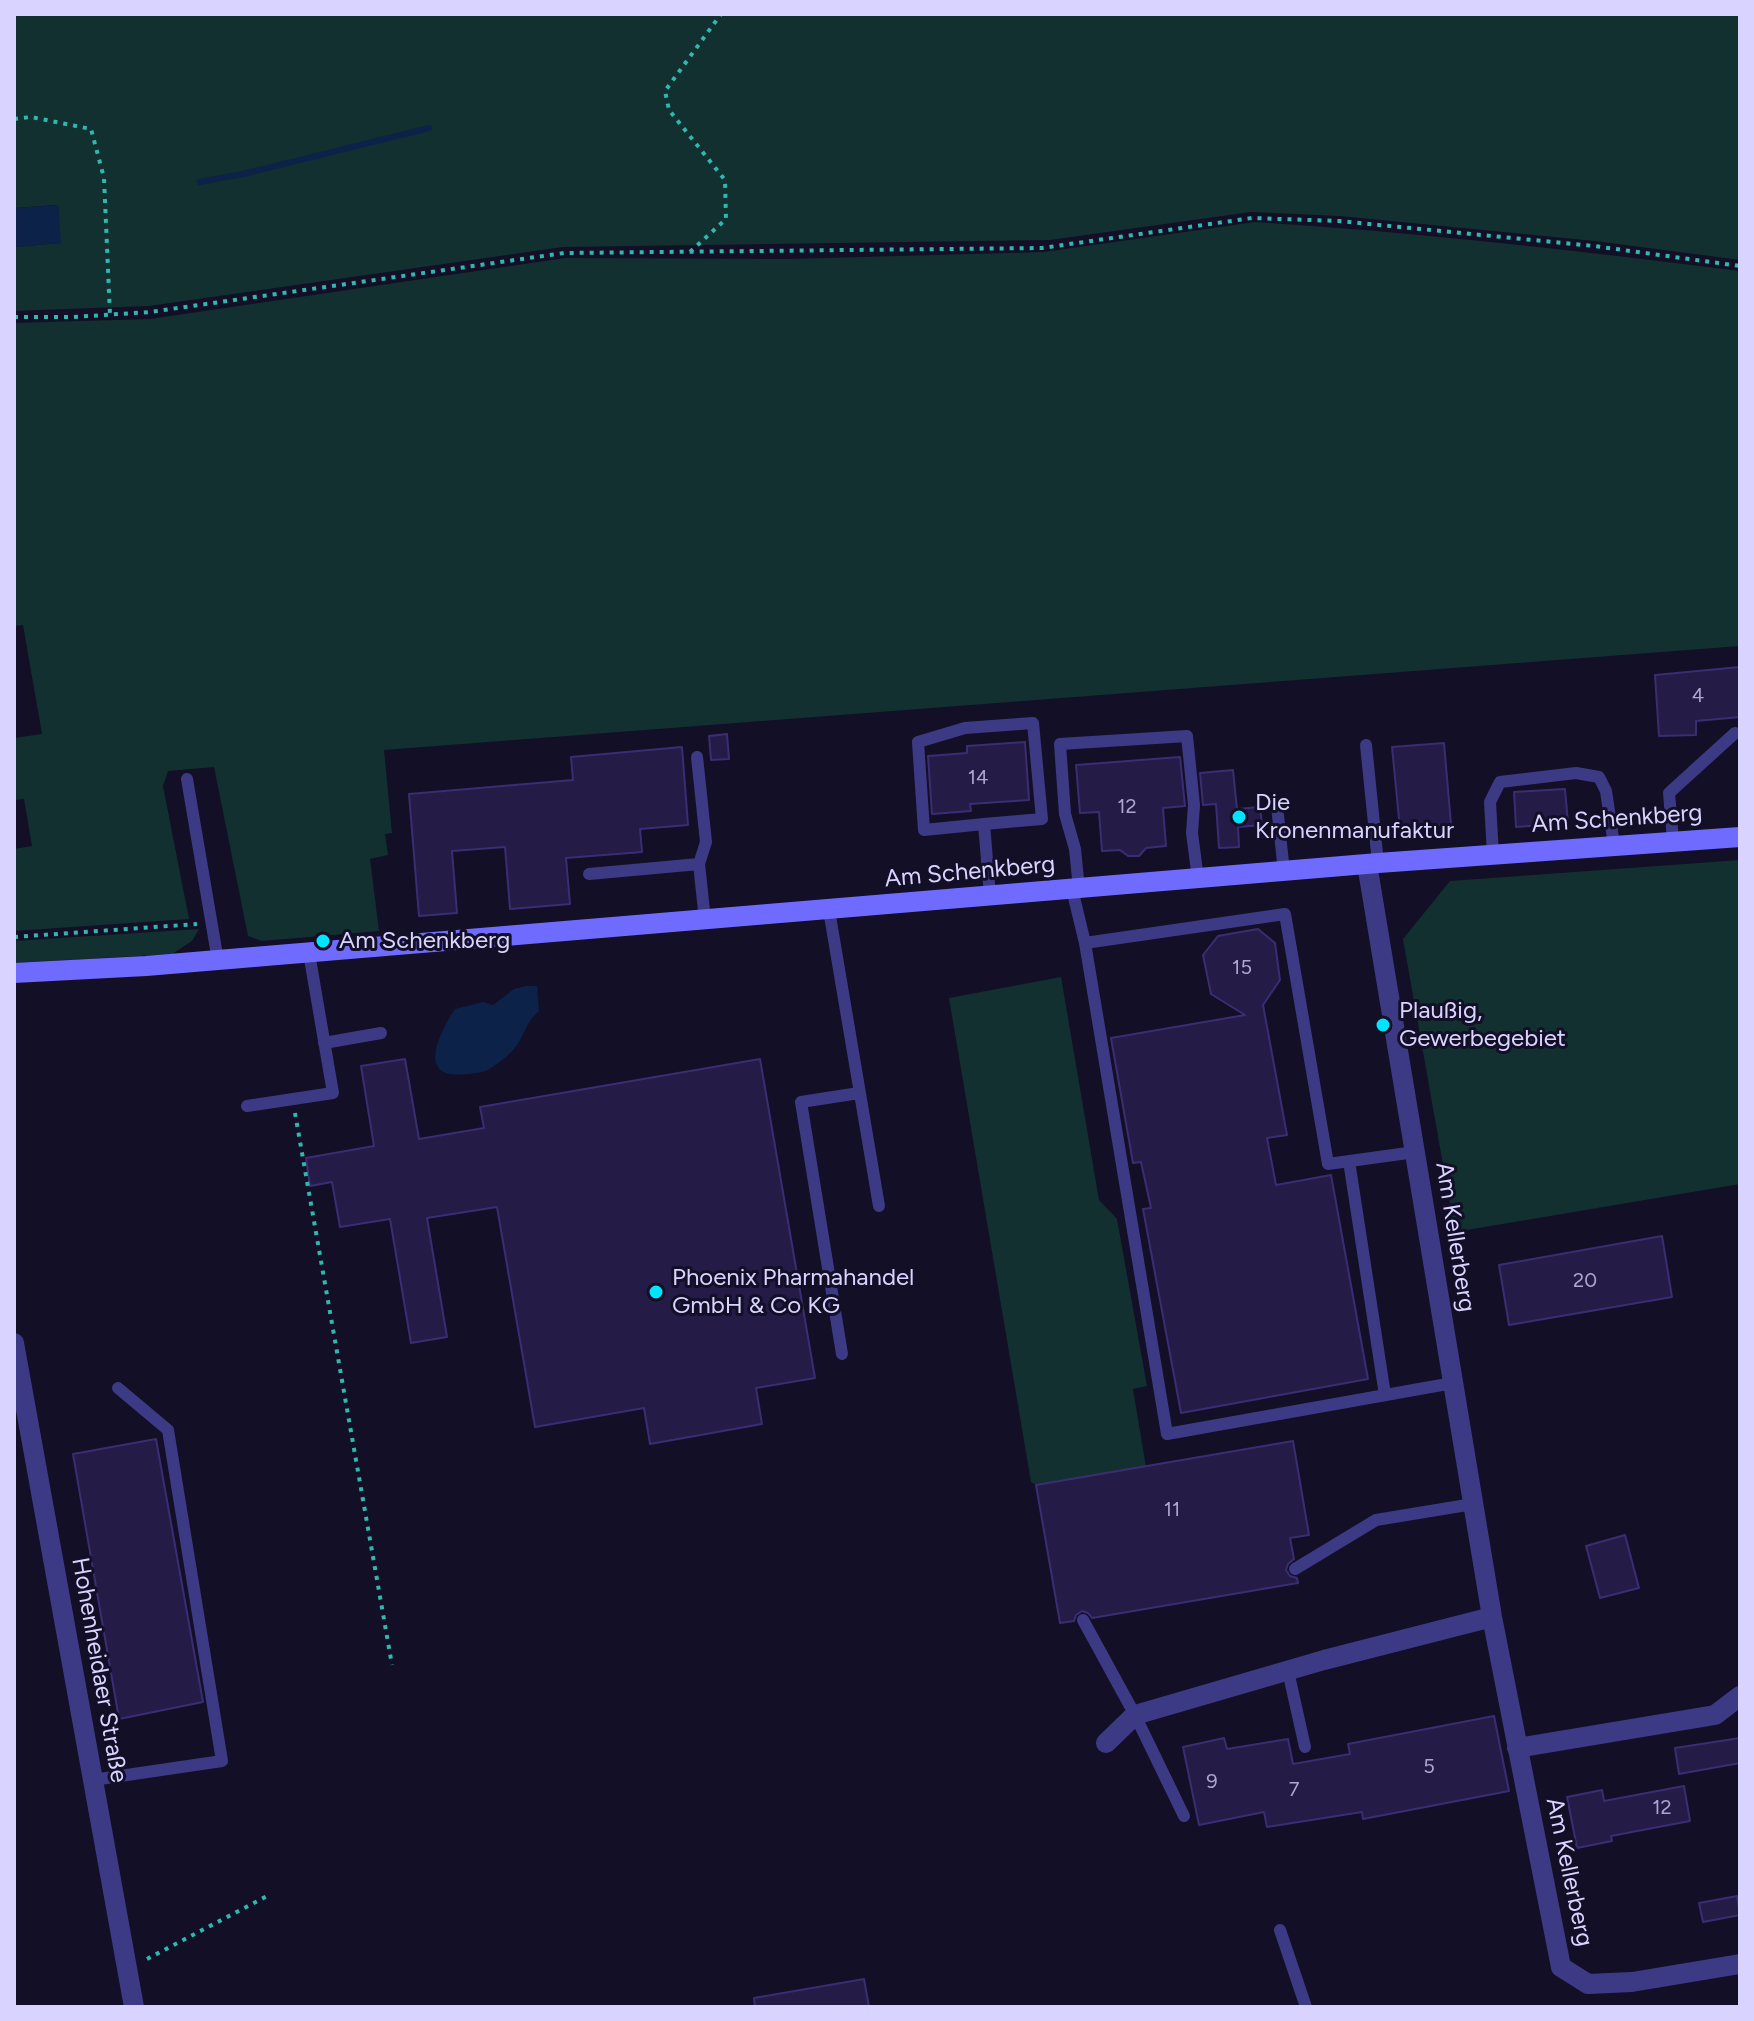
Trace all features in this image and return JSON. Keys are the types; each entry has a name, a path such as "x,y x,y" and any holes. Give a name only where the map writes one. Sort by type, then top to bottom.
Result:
{"main road":[{"name":"Am Schenkberg","path":"14,973 218,961 1373,864 1740,837"}],"street":[{"name":"Am Kellerberg","path":"1373,864 1415,1152 1492,1617 1561,1967 1588,1984 1632,1982 1740,1964"},
{"name":"Hohenheidaer Straße","path":"14,1343 134,2007"},
{"path":"1106,1743 1135,1715 1492,1617"},
{"path":"1517,1748 1715,1715 1740,1696"}],"lane":[{"path":"1033,723 1042,819 984,824 924,830 918,742 965,728 1033,723"},
{"path":"1673,841 1669,793 1735,733"},
{"path":"1198,879 1192,833 1194,805 1187,736 1060,744 1065,814 1075,849 1075,889 1167,1434 1453,1383"},
{"path":"1366,745 1373,864"},
{"path":"697,757 706,842 699,864 705,920"},
{"path":"1493,855 1490,802 1500,782 1576,773 1599,777 1603,784 1614,845"},
{"path":"187,779 218,961"},
{"path":"1277,806 1284,872"},
{"path":"984,824 990,896"},
{"path":"589,874 699,864"},
{"path":"829,910 879,1206"},
{"path":"1085,943 1285,914 1328,1164 1415,1152"},
{"path":"247,1106 333,1093 309,953"},
{"path":"324,1043 381,1033"},
{"path":"842,1354 801,1102 859,1093"},
{"path":"1349,1161 1385,1395"},
{"path":"93,1780 222,1761 168,1430 118,1388"},
{"path":"1295,1569 1376,1520 1473,1504"},
{"path":"1083,1620 1135,1715 1184,1816"},
{"path":"1288,1671 1305,1747"},
{"path":"1280,1930 1306,2007"}],"path":[{"path":"690,252 726,219 725,180 669,110 665,91 721,14"},
{"path":"14,119 31,117 91,129 104,178 110,315"},
{"path":"14,317 150,312 564,253 1042,248 1252,218 1339,221 1594,246 1740,266"},
{"path":"14,937 211,923"},
{"path":"293,1099 392,1665"},
{"path":"127,1969 271,1894"}],"green space":[{"path":"14,14 1740,14 1740,260 1595,241 1340,216 1251,212 1050,240 563,247 149,306 14,311 14,247 60,243 58,205 14,208"},
{"path":"1255,222 1498,243 1740,271 1740,646 384,750 392,833 385,834 388,855 370,859 379,931 262,941 248,936 214,767 168,771 163,786 189,919 14,931 14,849 32,846 24,799 14,800 14,738 42,734 23,625 14,626 14,323 150,319 565,258 789,259 1044,252"},
{"path":"1740,860 1740,1184 1455,1232 1403,939 1450,881"},
{"path":"199,929 192,941 172,954 14,963 14,941"},
{"path":"1061,977 1099,1200 1117,1219 1147,1386 1133,1389 1146,1467 1036,1485 1031,1482 949,998"}],"water":[{"path":"58,205 61,243 14,247 14,208"},
{"path":"537,986 539,1011 510,1053 483,1072 451,1074 441,1070 436,1063 438,1042 455,1009 483,1002 493,1005 514,989"}],"building":[{"path":"1740,667 1740,717 1696,721 1696,735 1659,736 1655,675"},
{"path":"727,734 729,759 711,760 709,736"},
{"path":"1025,742 1029,800 970,804 971,811 932,814 928,756 967,753 967,746"},
{"path":"1444,743 1451,824 1400,829 1392,747"},
{"path":"682,747 688,825 640,829 642,852 566,858 570,904 510,909 505,847 452,851 457,913 419,916 409,794 573,780 571,757"},
{"path":"1180,757 1185,806 1163,808 1166,846 1146,848 1139,856 1128,856 1120,850 1102,851 1099,812 1080,813 1076,765"},
{"name":"Die Kronenmanufaktur","path":"1233,770 1237,809 1260,807 1262,825 1238,827 1239,847 1219,848 1216,804 1203,805 1200,773"},
{"path":"1565,789 1568,823 1516,827 1514,792"},
{"path":"1258,929 1275,943 1280,980 1263,1005 1287,1135 1267,1138 1276,1185 1331,1175 1368,1379 1181,1413 1143,1209 1151,1208 1141,1162 1133,1163 1111,1038 1245,1015 1211,994 1203,955 1218,936"},
{"name":"Phoenix Pharmahandel GmbH & Co KG","path":"405,1059 419,1139 484,1128 480,1107 760,1059 815,1378 756,1388 762,1424 650,1444 644,1408 535,1427 497,1207 427,1218 447,1337 411,1343 390,1219 340,1227 332,1182 310,1186 306,1158 374,1146 361,1066"},
{"path":"1662,1236 1672,1297 1509,1325 1499,1265"},
{"path":"156,1439 203,1702 119,1719 73,1454"},
{"path":"1293,1441 1309,1535 1290,1538 1294,1559 1286,1570 1290,1576 1297,1578 1298,1583 1092,1618 1082,1611 1074,1621 1060,1623 1036,1485"},
{"path":"1625,1535 1639,1588 1600,1598 1586,1546"},
{"path":"1494,1716 1509,1791 1363,1819 1362,1812 1267,1827 1264,1812 1199,1825 1183,1747 1224,1738 1227,1749 1288,1739 1293,1764 1350,1754 1348,1744"},
{"path":"1740,1738 1740,1763 1679,1774 1675,1748"},
{"path":"1684,1786 1690,1821 1611,1836 1612,1841 1577,1848 1567,1797 1602,1790 1604,1801"},
{"path":"1737,1896 1740,1915 1703,1922 1699,1903"},
{"path":"864,1979 869,2007 755,2007 754,1998"}],"waterway":[{"path":"200,182 429,128"}],"place":[{"name":"Die Kronenmanufaktur","path":"1239,817"},
{"name":"Am Schenkberg","path":"323,941"},
{"name":"Plaußig, Gewerbegebiet","path":"1383,1025"},
{"name":"Phoenix Pharmahandel GmbH & Co KG","path":"656,1292"}]}
